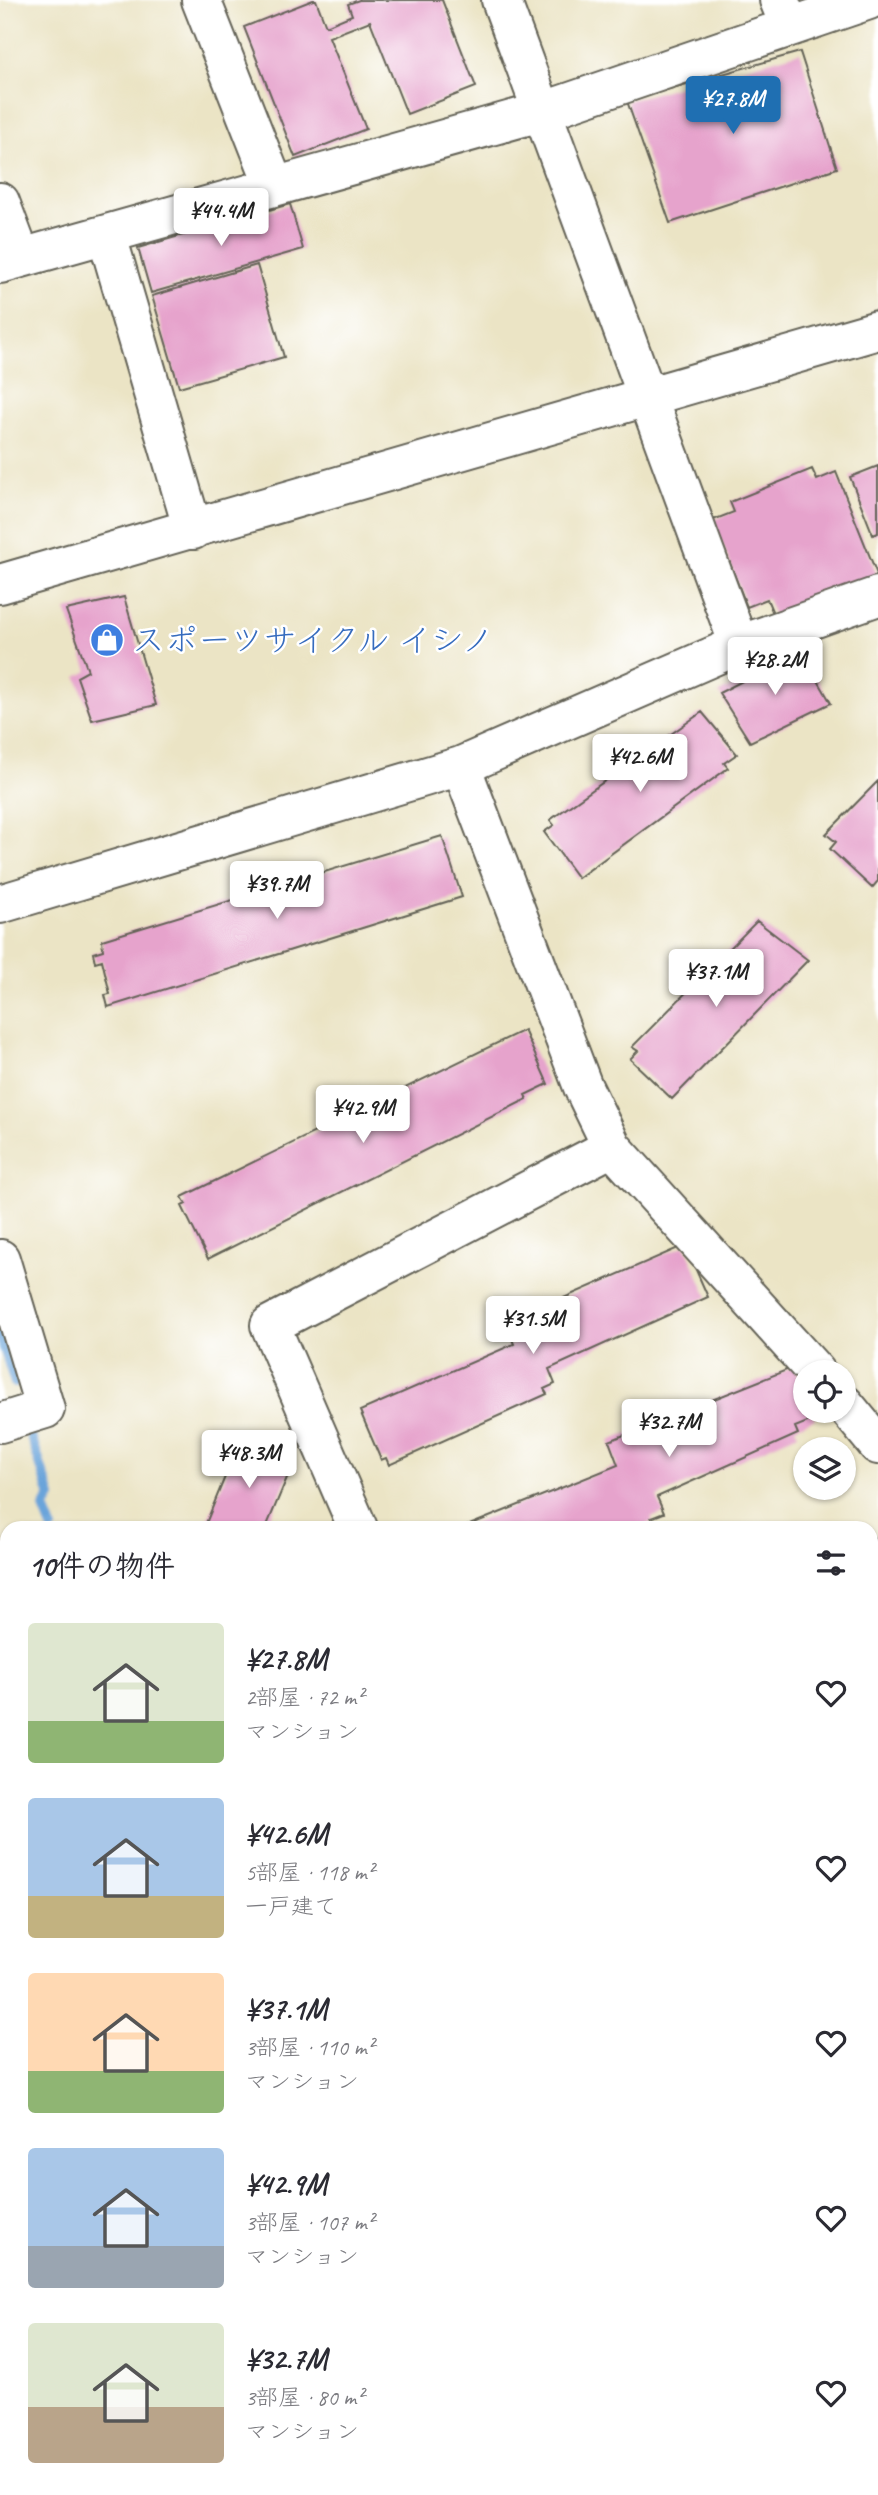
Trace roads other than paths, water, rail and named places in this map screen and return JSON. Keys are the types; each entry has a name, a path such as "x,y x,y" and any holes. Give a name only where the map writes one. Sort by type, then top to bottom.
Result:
{"street":[{"path":"201,0 274,185"},
{"path":"501,0 739,645"},
{"path":"0,202 11,261 544,111 784,14 869,0"},
{"path":"107,236 193,530"},
{"path":"0,584 878,331"},
{"path":"0,904 461,766 739,645 878,596"},
{"path":"461,766 583,1087 611,1147 806,1360"},
{"path":"355,1521 270,1325 611,1147"},
{"path":"0,1259 45,1409 0,1423"},
{"path":"856,1418 878,1445"}],"waterway":[{"path":"0,1335 15,1383"},
{"path":"29,1430 51,1497 44,1508 49,1521"}],"place":[{"name":"スポーツサイクル イシノ","path":"107,640"}]}
